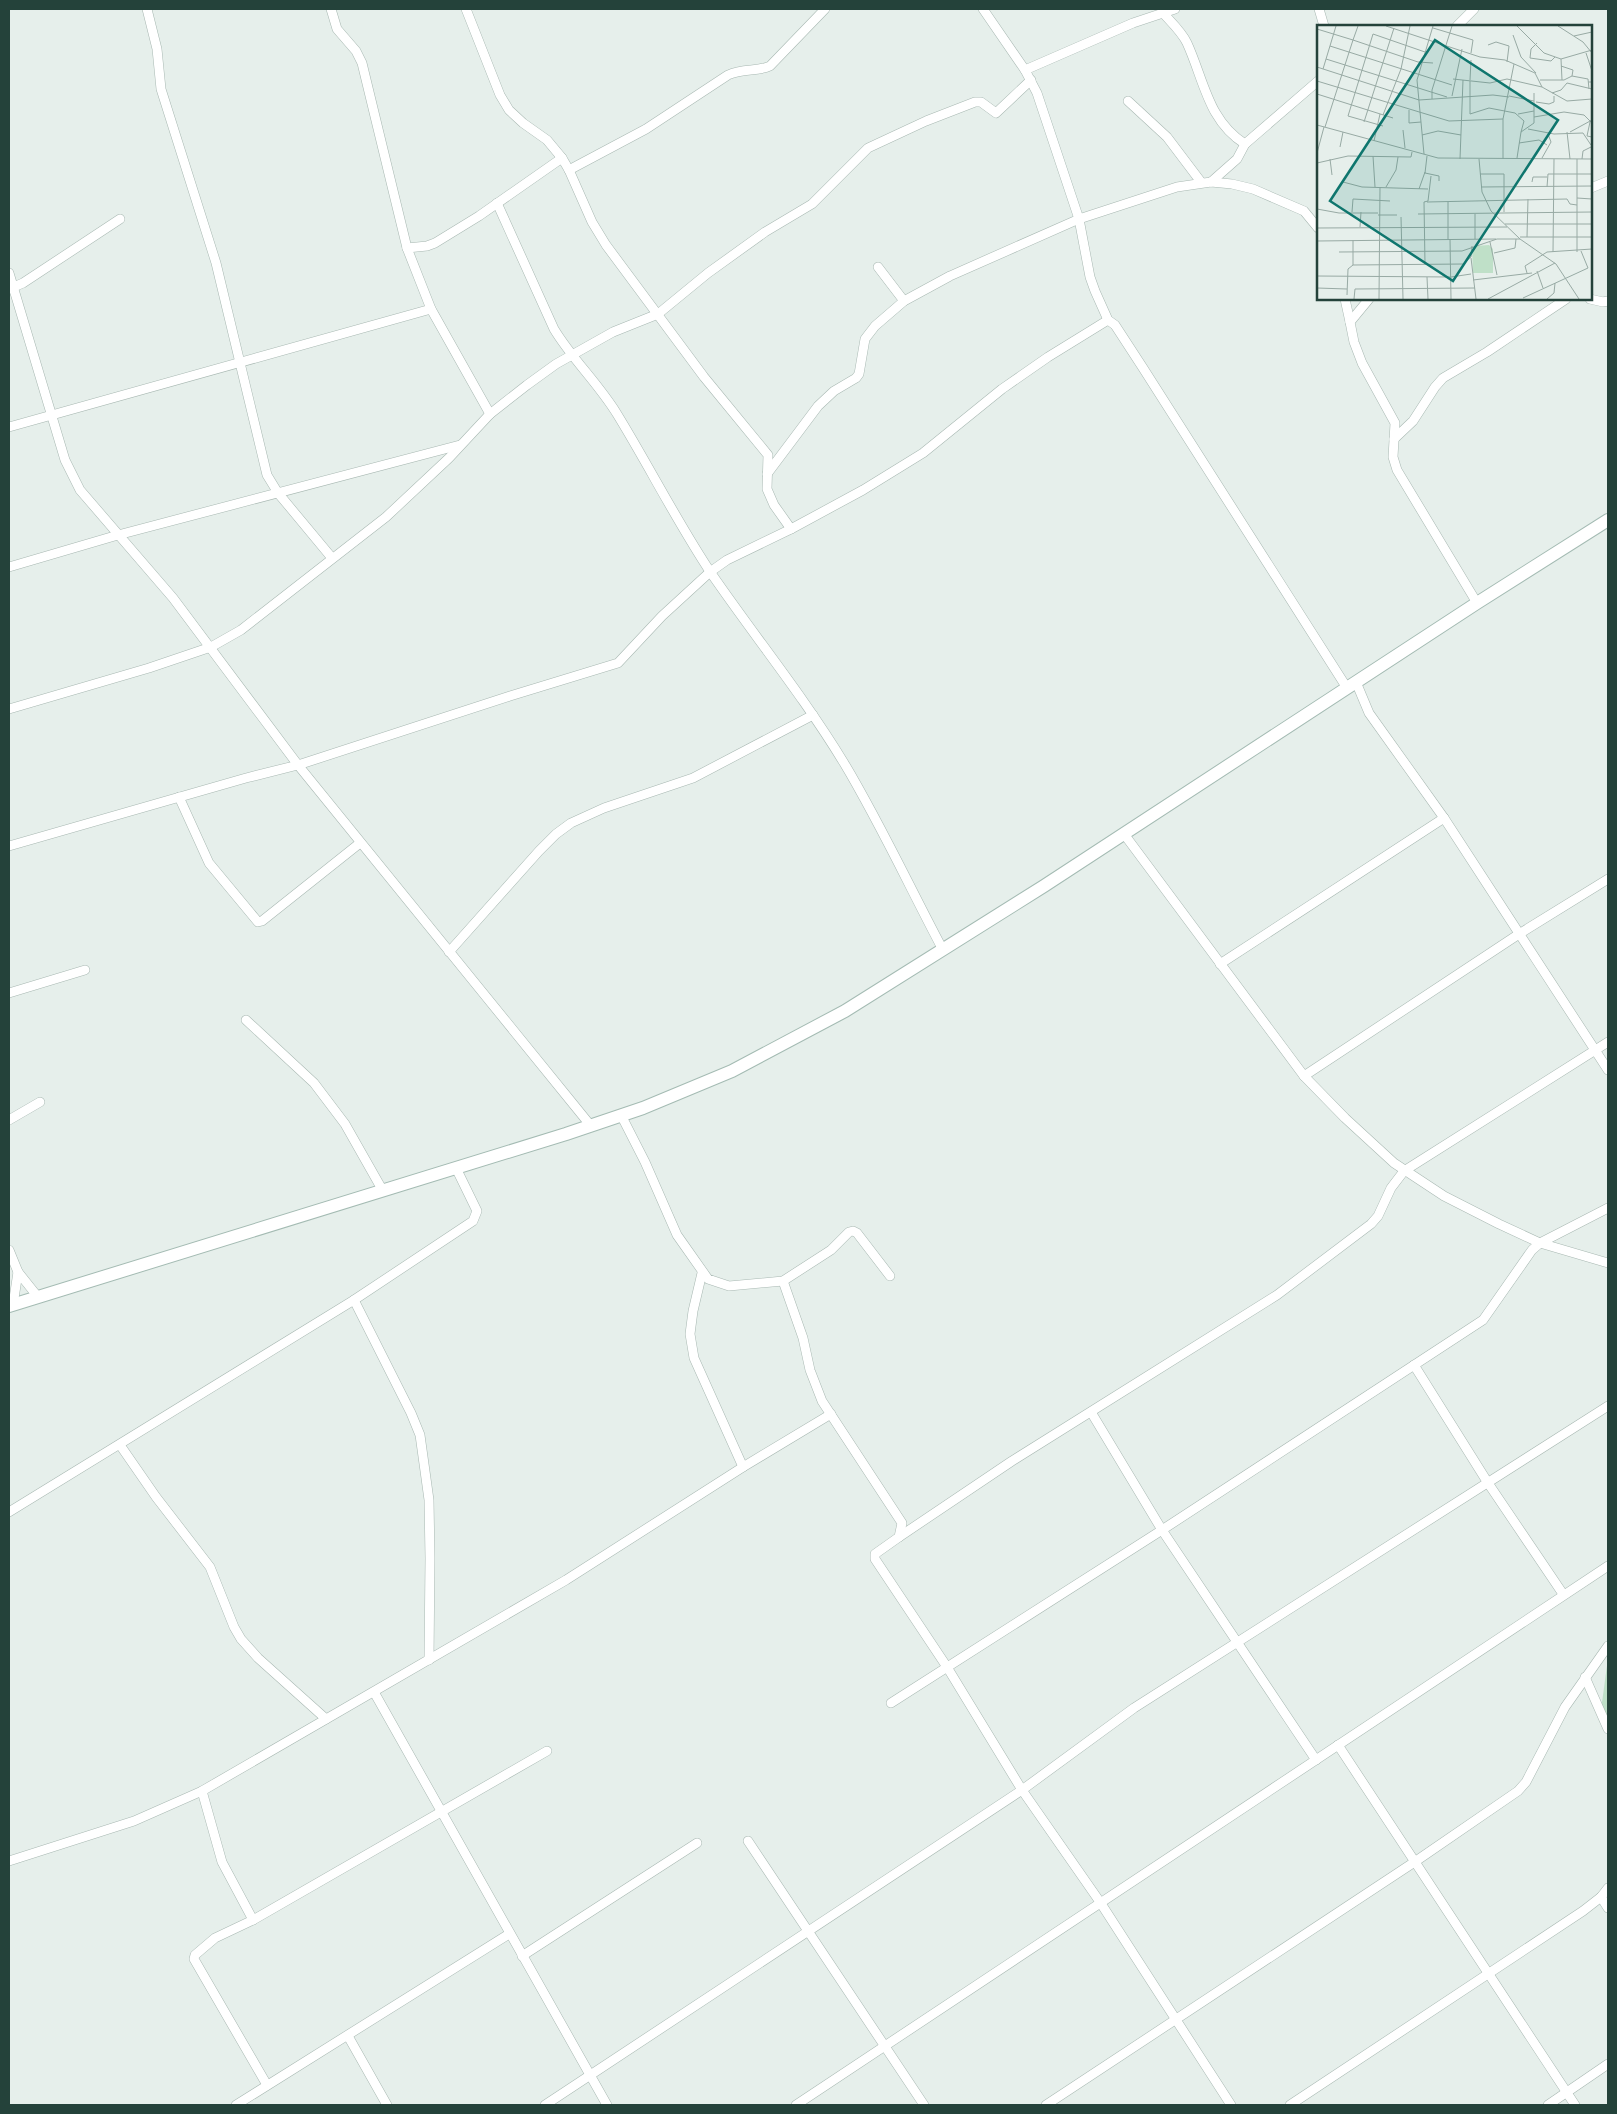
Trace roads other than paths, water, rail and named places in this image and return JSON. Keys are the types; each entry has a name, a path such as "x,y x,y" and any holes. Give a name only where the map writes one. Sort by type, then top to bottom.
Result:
{"main road":[{"path":"11,1305 591,1126 732,1071 844,1012 943,950 1608,520"}],"street":[{"path":"147,9 157,49 161,89 216,263 267,475 278,493 332,558"},
{"path":"331,9 337,29 356,51 362,63 407,248 431,309 490,414"},
{"path":"466,9 500,95 509,110 556,148 569,170 592,222 606,245 704,377 768,455 767,489 774,505 791,529"},
{"path":"569,170 646,129 728,75 740,70 764,69 770,66 825,9"},
{"path":"983,9 1031,80 1079,219 1090,277 1108,320 1115,325 1144,368 1352,685 1368,713 1444,818 1608,1070"},
{"path":"1026,70 1134,23 1175,9"},
{"path":"1319,9 1324,25"},
{"path":"1458,25 1474,9"},
{"path":"1163,13 1187,41 1213,110 1226,129 1245,144"},
{"path":"9,708 149,668 211,647 241,630 386,517 462,445 490,414 527,385 572,355 613,332 658,314 708,273 766,232 812,204 868,148 926,121 975,102 980,102 996,113 1031,80"},
{"path":"1211,182 1237,159 1245,144 1317,82"},
{"path":"1128,101 1167,137 1201,182"},
{"path":"407,248 435,243 498,203 562,158"},
{"path":"767,474 818,406 834,391 856,378 859,374 865,339 874,326 904,301 967,268 1079,219 1177,187 1201,182 1246,187 1286,202 1304,211 1317,227"},
{"path":"1592,188 1607,184"},
{"path":"498,203 554,328 572,355 616,412 710,572 813,714 844,762 874,815 943,950"},
{"path":"11,289 120,219"},
{"path":"878,267 904,301"},
{"path":"9,273 11,289 51,416 71,475 80,490 173,598 298,765 591,1126"},
{"path":"1592,299 1608,301"},
{"path":"1345,300 1354,342 1362,363 1394,423 1393,457 1397,470 1477,603"},
{"path":"1350,322 1368,300"},
{"path":"1394,439 1413,421 1443,378 1487,352 1565,300"},
{"path":"9,427 431,309"},
{"path":"9,846 178,797 298,765 618,662 662,616 710,572 727,560 791,529 863,490 923,453 1048,356 1108,320"},
{"path":"9,567 118,535 462,445"},
{"path":"449,952 539,851 556,834 571,824 604,808 693,778 813,714"},
{"path":"178,797 209,862 258,922 262,921 360,843"},
{"path":"1220,964 1444,818"},
{"path":"1124,834 1304,1076 1345,1118 1404,1171 1444,1196 1540,1243 1608,1263"},
{"path":"1304,1076 1519,934 1608,879"},
{"path":"9,994 86,970"},
{"path":"246,1020 314,1083 345,1124 383,1191"},
{"path":"1231,2105 1100,1902 1022,1790 947,1667 875,1558 875,1554 1012,1461 1277,1295 1371,1224 1378,1216 1391,1188 1404,1171 1608,1042"},
{"path":"9,1120 40,1102"},
{"path":"621,1115 645,1162 677,1234 702,1273 708,1279 729,1286 783,1281 815,1262 831,1250 849,1232 853,1231 857,1233 890,1276"},
{"path":"9,1512 354,1300 473,1221 477,1211 456,1168"},
{"path":"891,1703 1162,1530 1482,1320 1532,1250 1540,1243 1608,1208"},
{"path":"9,1250 18,1272 38,1297"},
{"path":"11,1305 18,1272"},
{"path":"702,1273 690,1334 694,1358 743,1467"},
{"path":"783,1281 822,1401 902,1523 899,1538"},
{"path":"354,1300 411,1413 420,1435 429,1500 429,1660"},
{"path":"1414,1365 1488,1483 1563,1594"},
{"path":"545,2105 1022,1790 1134,1708 1608,1406"},
{"path":"1091,1412 1162,1530 1316,1760"},
{"path":"9,1861 91,1837 134,1821 202,1791 566,1580 743,1467 831,1414"},
{"path":"120,1445 156,1497 210,1567 234,1627 241,1638 258,1658 326,1719"},
{"path":"902,1523 918,1525"},
{"path":"796,2105 1563,1594 1608,1566"},
{"path":"1046,2105 1416,1861 1518,1791 1526,1782 1565,1706 1608,1646"},
{"path":"1585,1677 1608,1729"},
{"path":"374,1692 608,2105"},
{"path":"1338,1745 1575,2105"},
{"path":"267,2085 194,1959 195,1955 215,1938 253,1920 547,1751"},
{"path":"202,1791 222,1862 253,1920"},
{"path":"748,1841 924,2105"},
{"path":"522,1956 697,1843"},
{"path":"1290,2105 1601,1897 1608,1888"},
{"path":"1601,1897 1608,1908"},
{"path":"236,2105 510,1934"},
{"path":"348,2036 387,2105"},
{"path":"1548,2105 1608,2064"}]}
